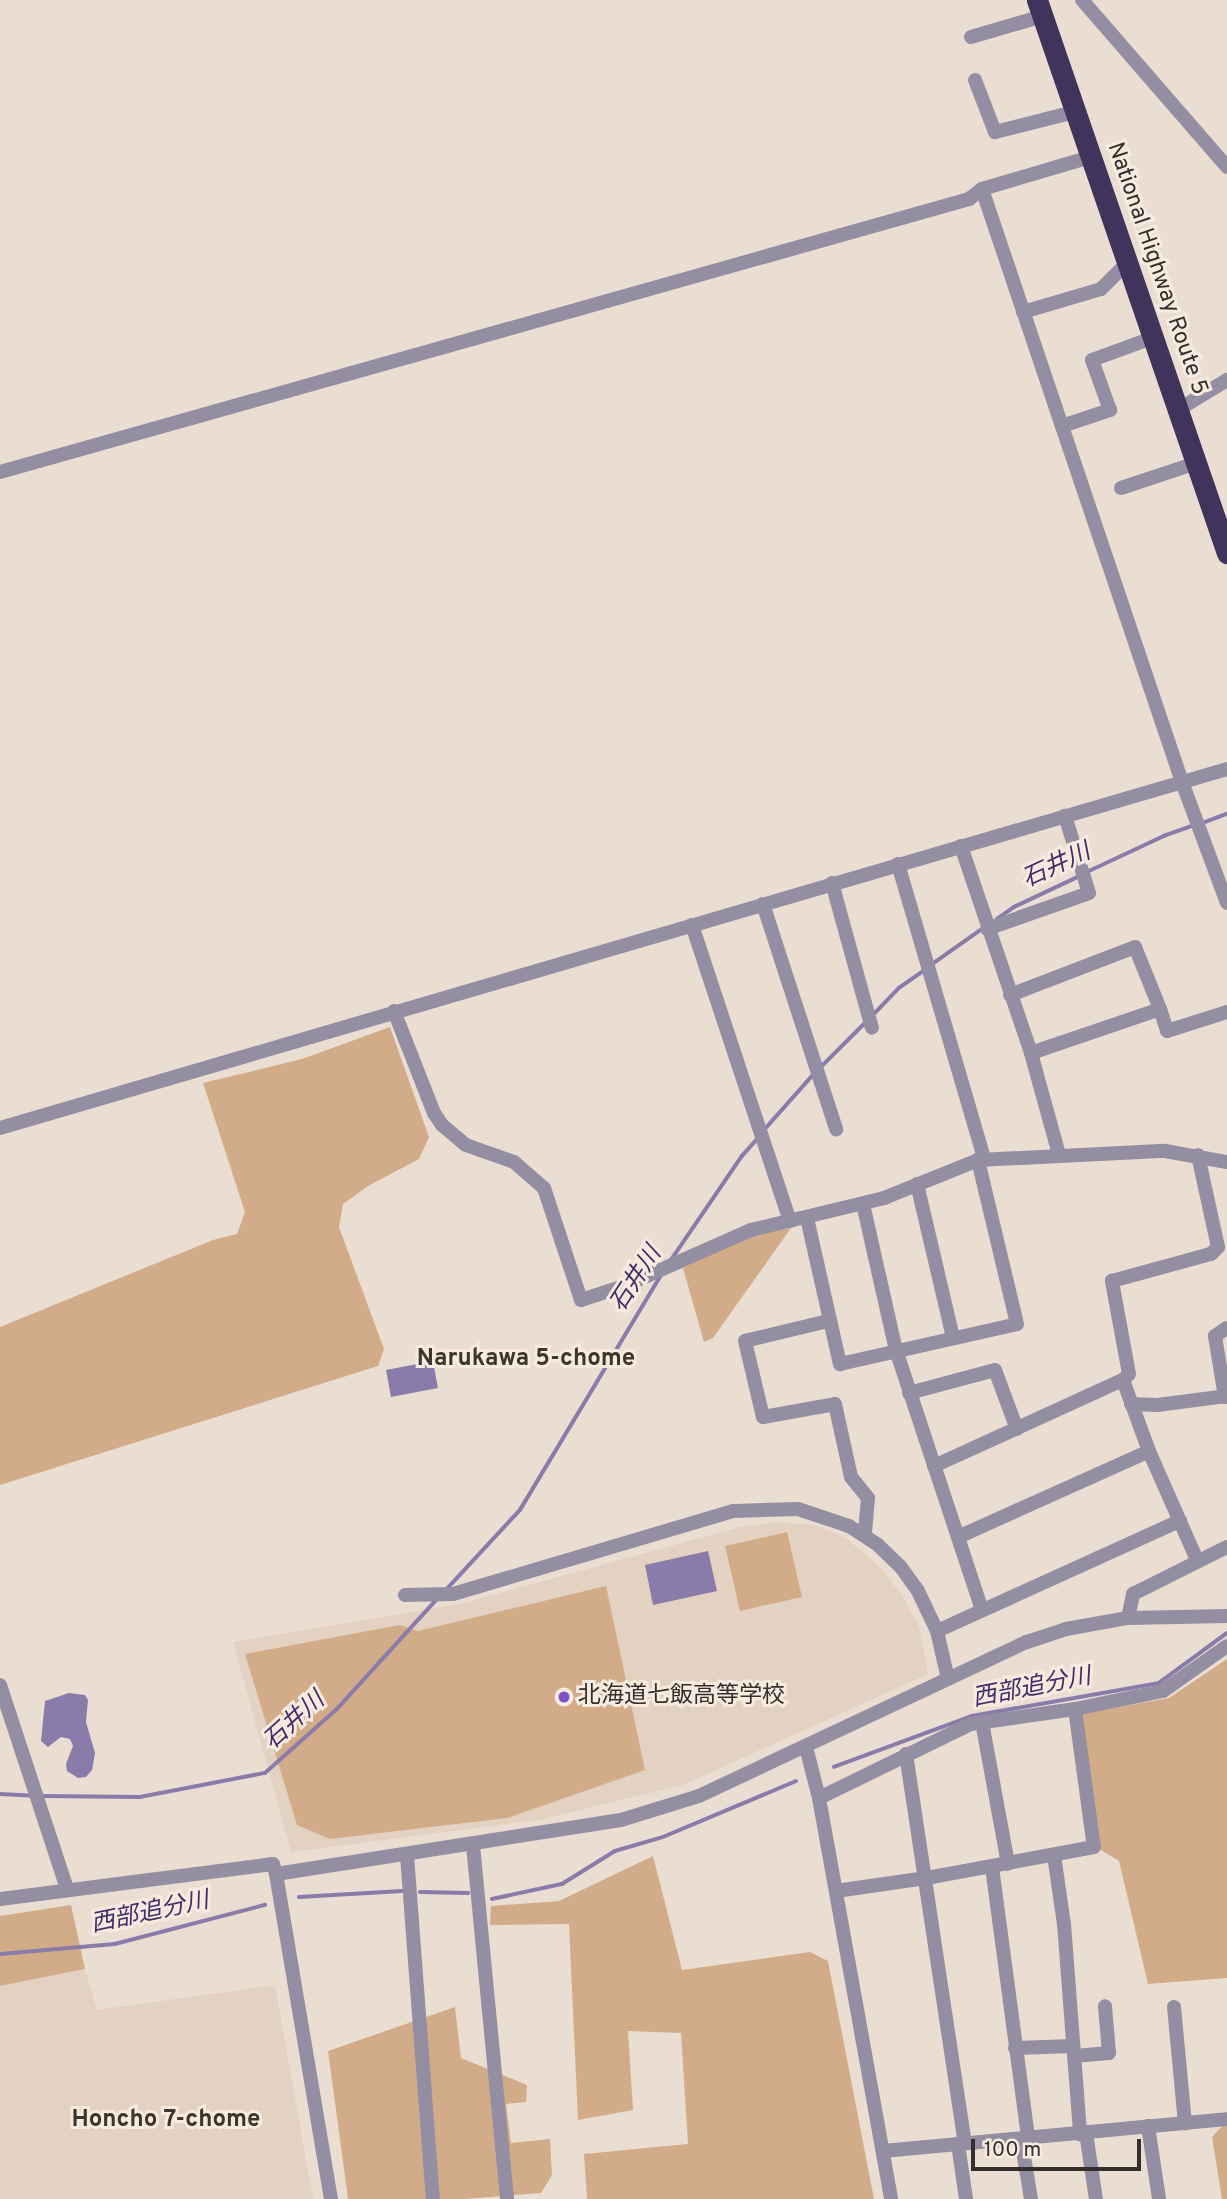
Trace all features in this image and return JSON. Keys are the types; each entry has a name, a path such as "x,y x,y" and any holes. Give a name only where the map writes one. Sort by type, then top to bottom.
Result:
{"highway":[{"name":"National Highway Route 5","path":"1040,8 1176,411 1227,553"}],"street":[{"path":"1082,0 1227,167"},
{"path":"971,37 1040,8"},
{"path":"975,80 995,132 1074,112"},
{"path":"0,472 969,199 982,189 1091,157"},
{"path":"982,189 1182,782 1223,882 1227,903"},
{"path":"1023,312 1101,289 1127,263"},
{"path":"1062,426 1110,410 1092,360 1152,338"},
{"path":"1176,411 1227,380"},
{"path":"1121,488 1196,463"},
{"path":"0,1128 394,1010 1227,769"},
{"path":"987,929 1089,893 1065,816"},
{"path":"961,846 1031,1053 1059,1155"},
{"path":"807,1218 828,1321 840,1364 1017,1324 981,1159 898,864"},
{"path":"832,883 872,1028"},
{"path":"764,904 836,1129"},
{"path":"692,925 790,1221"},
{"path":"1010,995 1135,947 1167,1031 1227,1012"},
{"path":"1031,1053 1160,1009"},
{"path":"394,1010 434,1113 442,1125 466,1144 514,1162 544,1188 581,1300 624,1286 751,1230 863,1204 981,1159 1165,1151 1227,1162"},
{"path":"934,1466 1123,1380 1129,1374 1112,1281 1211,1254 1218,1247 1198,1155"},
{"path":"917,1184 953,1337"},
{"path":"863,1204 896,1350 982,1610"},
{"path":"828,1321 746,1341 763,1418 835,1404 851,1477 867,1498 865,1535"},
{"path":"1131,1404 1157,1405 1226,1397 1215,1336 1227,1328"},
{"path":"909,1393 995,1370 1017,1429"},
{"path":"1123,1380 1149,1451 1197,1560"},
{"path":"958,1537 1149,1451"},
{"path":"405,1595 453,1594 734,1511 798,1509 822,1515 865,1535 900,1566 918,1591 937,1631 948,1679"},
{"path":"937,1631 1180,1521"},
{"path":"1128,1618 1133,1594 1227,1547"},
{"path":"276,1874 621,1820 699,1796 1027,1642 1066,1629 1128,1618 1227,1616"},
{"path":"819,1798 971,1724 1075,1709 1163,1691 1227,1646"},
{"path":"0,1685 67,1889"},
{"path":"836,1891 992,1867 1094,1847 1075,1709"},
{"path":"982,1722 1008,1864"},
{"path":"806,1747 819,1798 891,2199"},
{"path":"906,1754 926,1878 962,2143 966,2199"},
{"path":"473,1845 507,2199"},
{"path":"407,1855 433,2199"},
{"path":"1054,1855 1064,1924 1073,2051 1083,2133 1096,2199"},
{"path":"0,1899 273,1864 331,2199"},
{"path":"992,1867 1031,2199"},
{"path":"1014,2048 1109,2053 1105,2006"},
{"path":"1174,2007 1185,2123"},
{"path":"883,2151 1227,2119"},
{"path":"1148,2126 1160,2199"}],"shaded area":[{"path":"390,1027 429,1137 419,1159 368,1186 343,1204 339,1227 384,1349 378,1366 0,1485 0,1327 213,1240 237,1234 245,1212 203,1083 302,1059"},
{"path":"791,1228 713,1338 704,1342 683,1268 748,1235"},
{"path":"433,1361 438,1388 391,1397 386,1370"},
{"name":"北海道七飯高等学校","path":"776,1522 814,1525 846,1538 879,1566 902,1595 919,1626 928,1674 683,1785 539,1820 291,1852 233,1642 460,1604 740,1527"},
{"path":"787,1532 802,1597 740,1611 725,1546"},
{"path":"708,1551 717,1591 653,1605 645,1565"},
{"path":"606,1586 645,1770 507,1818 330,1839 297,1825 245,1654 400,1625 418,1631"},
{"path":"1227,1659 1227,1978 1148,1984 1119,1861 1101,1850 1080,1714 1169,1698"},
{"path":"69,1693 85,1695 88,1700 86,1722 95,1753 92,1770 86,1777 78,1778 67,1771 66,1764 73,1746 70,1739 61,1737 48,1747 41,1741 45,1701"},
{"path":"653,1856 682,1970 810,1952 828,1961 874,2199 587,2199 584,2154 688,2144 681,2033 628,2031 633,2110 578,2120 569,1924 490,1925 491,1906 559,1901"},
{"path":"71,1905 85,1969 0,1986 0,1916"},
{"path":"85,1969 97,2010 275,1985 313,2199 0,2199 0,1986"},
{"path":"455,2007 461,2058 527,2085 526,2102 506,2104 511,2143 550,2139 552,2175 541,2193 464,2199 348,2199 328,2051"},
{"path":"1227,2124 1227,2199 1222,2199 1212,2137"}],"waterway":[{"name":"石井川","path":"1203,823 1227,814"},
{"name":"石井川","path":"1087,872 1164,836 1195,825"},
{"name":"石井川","path":"997,919 1014,907 1080,876"},
{"name":"石井川","path":"931,965 982,929"},
{"name":"石井川","path":"873,1015 899,988 925,970"},
{"name":"石井川","path":"821,1067 865,1023"},
{"name":"石井川","path":"765,1129 813,1075"},
{"name":"石井川","path":"671,1260 742,1156 758,1138"},
{"name":"石井川","path":"445,1591 520,1510 661,1275"},
{"name":"石井川","path":"41,1796 140,1797 265,1773 337,1709 437,1599"},
{"name":"西部追分川","path":"834,1767 972,1716 1159,1683 1227,1633"},
{"name":"西部追分川","path":"492,1899 562,1884 615,1851 663,1837 796,1781"},
{"name":"石井川","path":"0,1794 33,1796"},
{"name":"西部追分川","path":"299,1897 402,1891"},
{"name":"西部追分川","path":"420,1892 468,1893"},
{"name":"西部追分川","path":"0,1954 115,1944 265,1905"}],"place":[{"name":"北海道七飯高等学校","path":"564,1697"}],"district":[{"name":"Narukawa 5-chome","path":"526,1360"},
{"name":"Honcho 7-chome","path":"166,2121"}]}
